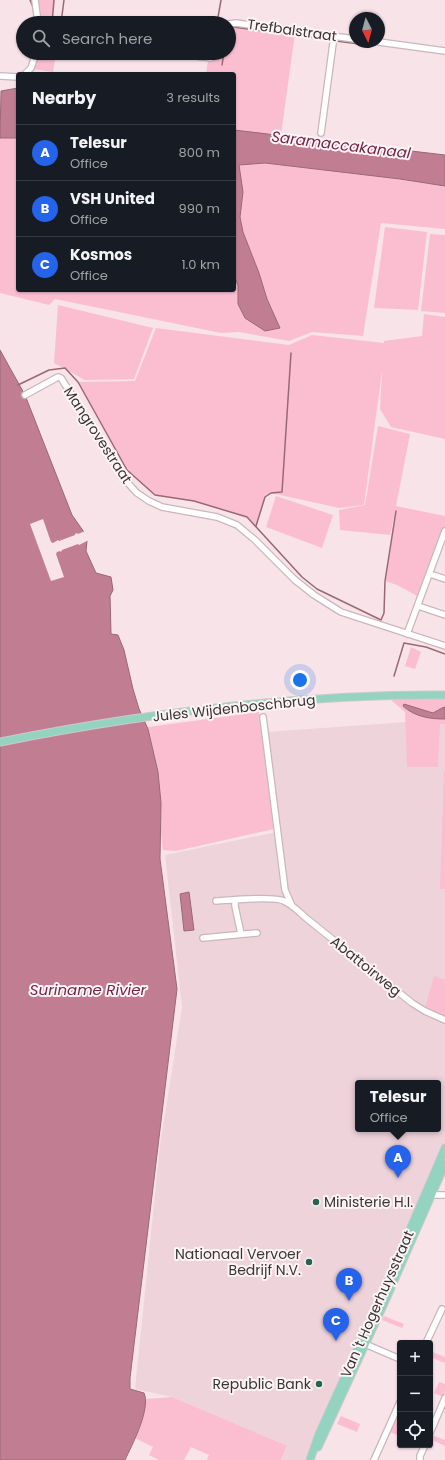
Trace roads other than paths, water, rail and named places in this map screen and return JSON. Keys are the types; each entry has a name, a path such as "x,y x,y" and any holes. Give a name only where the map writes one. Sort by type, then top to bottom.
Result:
{"main road":[{"name":"Jules Wijdenboschbrug","path":"0,742 144,717 230,707 336,698 445,695"},
{"name":"Van 't Hogerhuysstraat","path":"310,1460 323,1437 365,1344 445,1148"},
{"name":"Van 't Hogerhuysstraat","path":"310,1460 319,1434 384,1298 445,1164"}],"street":[{"path":"36,0 37,16"},
{"name":"Trefbalstraat","path":"236,23 349,38"},
{"path":"320,133 334,36"},
{"path":"385,43 445,51"},
{"path":"27,72 33,60"},
{"path":"0,76 16,77"},
{"name":"Mangrovestraat","path":"25,395 58,377 61,378 126,481 137,493 149,502 162,507 217,517 237,525 255,540 295,580 314,595 341,612 445,646"},
{"path":"407,634 443,544 445,530"},
{"path":"430,574 445,579"},
{"path":"418,606 445,615"},
{"path":"263,717 285,890 293,906"},
{"path":"216,901 277,899 283,900 293,906"},
{"path":"235,900 241,934"},
{"name":"Abattoirweg","path":"293,906 412,1003 445,1020"},
{"path":"203,938 257,933"},
{"path":"432,1193 436,1195 445,1195"},
{"path":"427,1340 442,1309"},
{"path":"365,1344 397,1358"},
{"path":"433,1426 445,1398"},
{"path":"374,1460 397,1409"},
{"path":"420,1460 424,1448"}],"water":[{"path":"16,88 16,138 0,138 1,91"},
{"name":"Saramaccakanaal","path":"236,130 445,155 445,186 400,179 265,163 239,165 243,192 240,217 243,232 259,273 267,299 280,328 265,331 245,318 238,304 238,286 236,280"},
{"name":"Suriname Rivier","path":"0,350 25,395 72,515 84,532 87,541 86,551 96,573 111,577 113,590 110,596 111,634 118,635 124,650 139,709 148,729 158,772 161,803 160,859 177,989 130,1378 130,1389 144,1393 145,1408 140,1427 125,1460 0,1460"},
{"path":"404,704 433,713 445,707 445,719 434,719 418,715 408,710 403,706"},
{"path":"189,892 194,930 184,931 180,894"}],"waterway":[{"path":"30,0 34,14"},
{"path":"53,16 54,0"},
{"path":"62,16 64,0"},
{"path":"218,16 221,0"},
{"path":"236,27 263,31"},
{"path":"268,31 331,40"},
{"path":"336,41 349,43"},
{"path":"222,65 223,60"},
{"path":"256,526 265,497 271,493 282,492 291,353"},
{"path":"18,385 49,370 65,368 78,382 127,470 155,495 194,501 247,517 302,577 317,589 381,620 384,613 385,581"},
{"path":"385,581 396,511"},
{"path":"394,676 404,643 426,647 445,654"}],"place":[{"name":"Telesur","path":"398,1178"},
{"name":"Ministerie H.I.","path":"316,1202"},
{"name":"Nationaal Vervoer Bedrijf N.V.","path":"309,1262"},
{"name":"VSH United","path":"349,1301"},
{"name":"Kosmos","path":"336,1341"},
{"name":"Republic Bank","path":"319,1384"}]}
